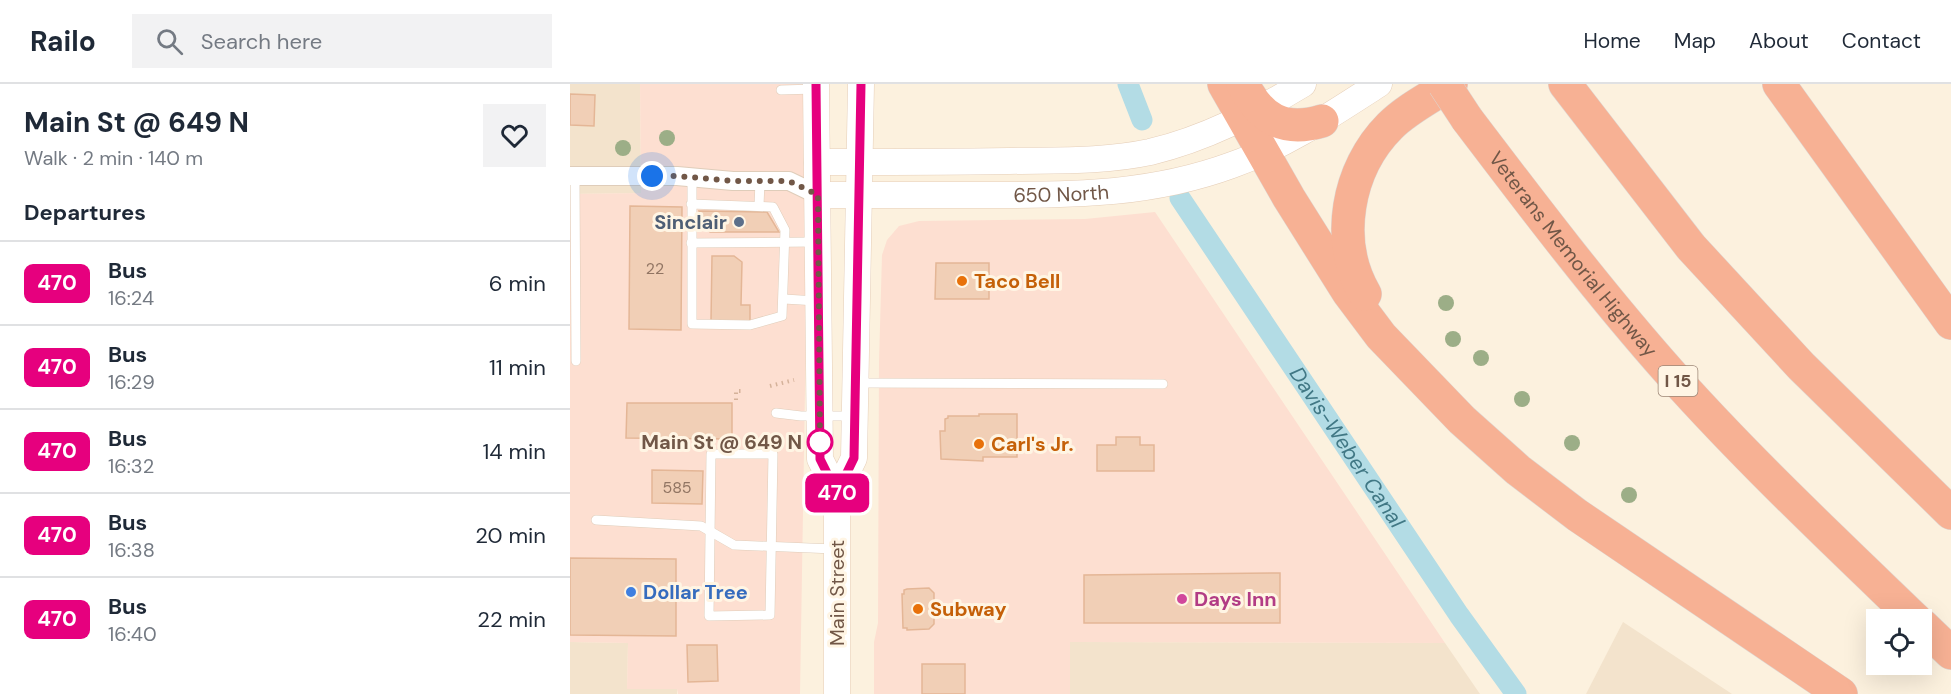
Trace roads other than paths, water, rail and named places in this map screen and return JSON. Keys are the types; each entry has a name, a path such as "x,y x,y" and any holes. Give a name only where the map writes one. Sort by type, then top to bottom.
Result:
{"highway":[{"path":"1224,84 1262,153 1345,286 1381,336 1481,438 1555,500 1840,694"},
{"name":"Veterans Memorial Highway","path":"1444,84 1467,119 1550,230 1672,375 1808,516 1905,609"},
{"path":"1419,374 1371,304 1357,279 1349,242 1350,207 1354,184 1363,164 1388,128 1406,113 1451,84"},
{"path":"1565,84 1691,247 1802,366 1951,513"},
{"path":"1779,84 1951,323"},
{"path":"1240,111 1269,117 1283,123 1306,125 1322,121"},
{"path":"1932,634 1951,653"}],"main road":[{"name":"Main Street","path":"837,694 837,493 854,458 861,84"},
{"name":"650 North","path":"817,162 1100,159 1149,152 1304,84"},
{"name":"650 North","path":"818,195 1050,195 1117,192 1185,180 1262,153 1322,121 1378,84"},
{"name":"Main Street","path":"816,87 820,459 837,493"}],"street":[{"path":"789,181 817,162"},
{"name":"650 North","path":"572,176 789,181 818,195"}],"lane":[{"path":"781,90 816,87"},
{"path":"572,176 576,361"},
{"path":"691,204 748,209 759,206 773,207 785,230 782,316 750,325 692,324 691,204 692,177"},
{"path":"759,206 760,181"},
{"path":"733,232 737,243"},
{"path":"757,232 762,243"},
{"path":"691,243 817,243"},
{"path":"783,299 818,301"},
{"path":"855,383 1163,384"},
{"path":"776,413 854,416"},
{"path":"711,454 773,454 770,615 709,616 710,532 711,454"},
{"path":"596,520 701,526 734,545 837,549"}],"waterway":[{"name":"Davis-Weber Canal","path":"1128,84 1142,120"},
{"name":"Davis-Weber Canal","path":"1180,198 1459,615 1516,694"}],"place":[{"name":"Sinclair","path":"739,222"},
{"name":"Taco Bell","path":"962,281"},
{"name":"Main St @ 649 N","path":"820,442"},
{"name":"Carl's Jr.","path":"979,444"},
{"name":"Dollar Tree","path":"631,592"},
{"name":"Days Inn","path":"1182,599"},
{"name":"Subway","path":"918,609"}]}
